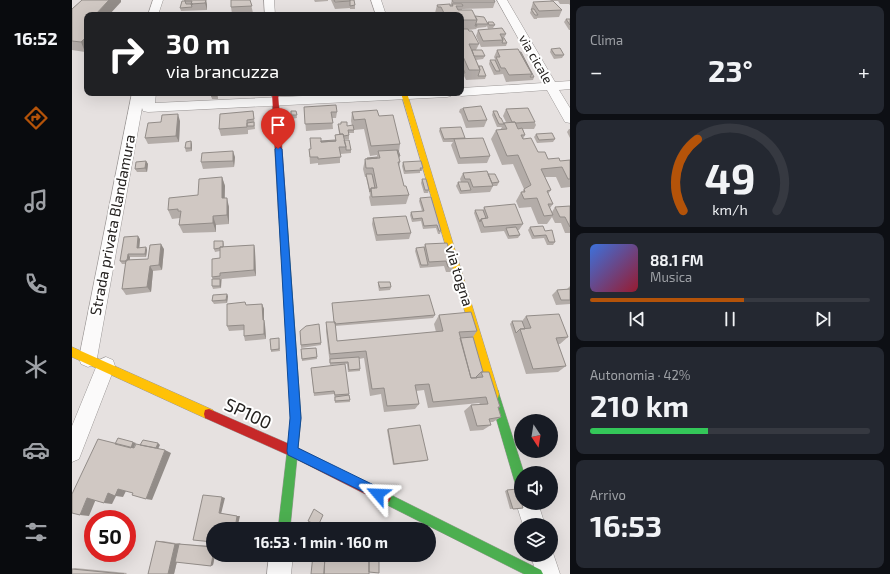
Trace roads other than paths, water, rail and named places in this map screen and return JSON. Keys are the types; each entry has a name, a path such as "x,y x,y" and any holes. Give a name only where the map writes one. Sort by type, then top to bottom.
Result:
{"street":[{"path":"154,12 158,0"},
{"path":"163,12 165,0"},
{"path":"269,0 270,12"},
{"path":"376,0 380,12"},
{"name":"via cicale","path":"502,0 570,119"},
{"path":"464,92 570,85"},
{"name":"Strada privata Blandamura","path":"88,358 137,96"},
{"path":"150,96 148,108 275,97 318,96"},
{"name":"via togna","path":"405,96 516,466"},
{"path":"275,97 296,418 285,522"},
{"name":"SP100","path":"72,352 292,451 515,568 537,574"},
{"path":"72,452 106,366"},
{"path":"279,574 280,562"},
{"path":"545,562 548,574"}]}
